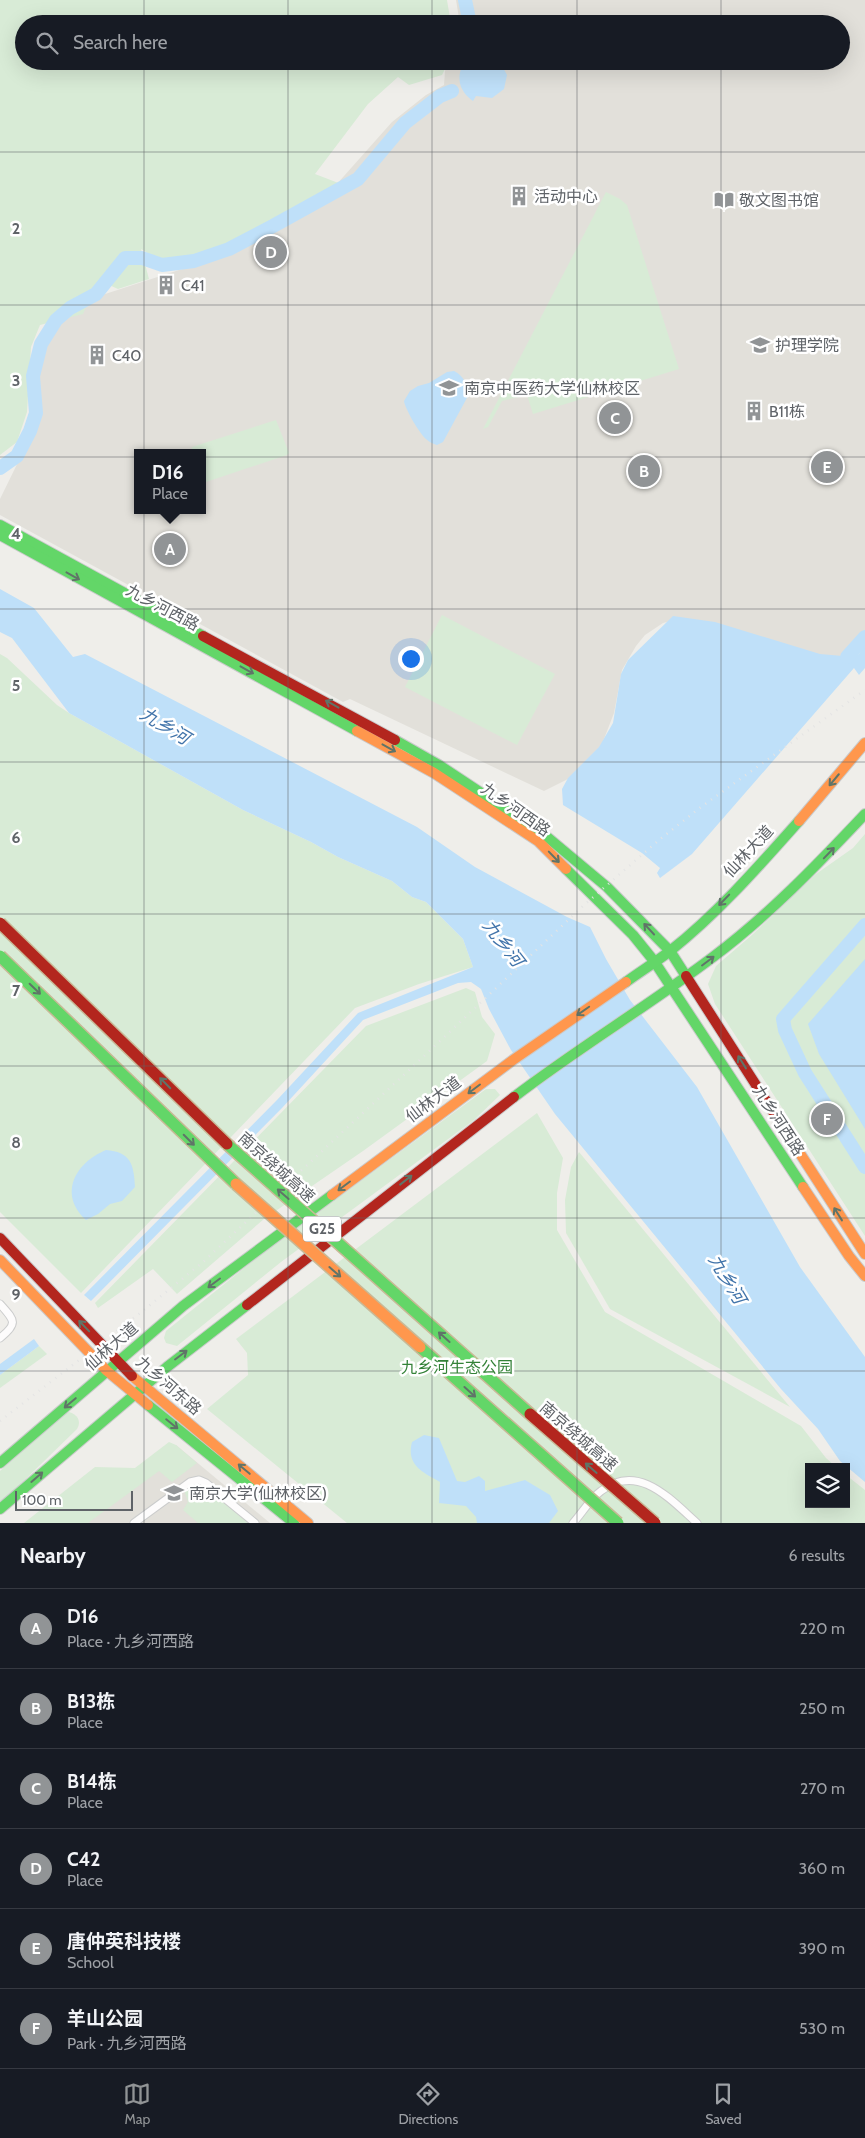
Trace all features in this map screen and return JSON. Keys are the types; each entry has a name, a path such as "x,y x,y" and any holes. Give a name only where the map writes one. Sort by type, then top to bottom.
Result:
{"main road":[{"name":"九乡河西路","path":"0,525 327,702 438,765 546,836 607,888 670,951 865,1254"},
{"name":"九乡河西路","path":"0,535 434,773 538,841 633,935 654,962 849,1256 865,1276"},
{"name":"仙林大道","path":"0,1463 183,1306 513,1060 622,982 670,951 693,931 747,876 817,800 865,743"},
{"path":"0,1509 143,1386 531,1084 687,976 762,917 865,814"},
{"name":"南京绕城高速","path":"0,923 229,1146 569,1449 655,1523"},
{"name":"G25","path":"0,956 214,1166 618,1523"},
{"name":"九乡河东路","path":"0,1238 143,1386 308,1523"},
{"name":"九乡河东路","path":"0,1260 107,1371 294,1523"}],"street":[{"path":"0,1304 12,1318 14,1324 12,1329 0,1338"},
{"path":"573,1523 601,1490 626,1479 644,1481 669,1498 697,1523"},
{"path":"134,1523 190,1482 199,1480 206,1483 254,1523"}],"shaded area":[{"name":"南京中医药大学仙林校区","path":"456,0 865,0 865,642 856,658 850,662 674,620 663,623 645,635 622,670 614,713 602,744 578,774 544,791 350,699 343,702 0,515 0,499 23,452 32,420 34,362 46,334 99,296 216,258 328,194 392,122 426,95 444,85 445,71 850,70 850,15 458,15"},
{"name":"南京大学(仙林校区)","path":"176,1445 270,1523 76,1523"}],"green space":[{"path":"0,0 447,0 450,15 15,15 15,70 444,70 442,75 409,85 398,77 368,104 315,174 341,184 251,233 198,255 177,261 161,261 141,249 149,279 118,289 107,284 87,305 83,314 40,325 31,347 27,412 17,442 0,455"},
{"path":"606,192 627,205 679,369 533,414 527,395 502,401 488,427 483,429"},
{"path":"276,420 289,453 206,482 206,449 192,449 192,447"},
{"path":"442,615 555,674 517,745 405,687"},
{"path":"0,654 7,658 57,705 69,713 243,810 338,857 392,881 412,897 426,902 463,939 473,967 419,984 355,1008 81,1293 0,1212"},
{"path":"865,834 865,1236 715,1004 708,984 716,966 753,934 816,874 853,848"},
{"path":"466,988 475,992 482,1017 495,1034 487,1061 363,1151 264,1219 177,1294 153,1269 98,1308 95,1303 366,1026"},
{"path":"486,1089 495,1089 500,1095 474,1120 281,1262 177,1346 166,1343 164,1338 166,1331 269,1248"},
{"name":"九乡河生态公园","path":"537,1113 563,1158 557,1193 557,1230 605,1312 801,1426 832,1463 805,1463 805,1508 850,1508 850,1478 865,1490 865,1523 347,1523 207,1409 248,1375 247,1353 236,1339"},
{"path":"579,1152 790,1407 610,1309 566,1233 565,1200 571,1167"},
{"path":"39,1346 47,1354 0,1388 0,1375"},
{"path":"69,1412 78,1418 77,1429 0,1504 0,1471 64,1414"},
{"path":"169,1442 176,1445 197,1463 172,1482 159,1471 88,1523 24,1523 95,1467 135,1468"},
{"path":"193,1485 201,1485 208,1489 248,1523 198,1523 183,1510 188,1502 184,1490"}],"water":[{"path":"461,70 504,70 507,75 504,89 492,98 476,96 473,101 464,93 459,78"},
{"path":"454,371 465,381 468,396 443,442 437,445 428,441 420,432 404,401 410,391 418,386 429,383 447,372"},
{"name":"九乡河","path":"0,589 34,608 73,657 85,654 417,827 475,867 567,917 590,927 630,1000 697,1087 800,1267 865,1357 865,1482 850,1469 850,1463 840,1461 818,1429 781,1389 555,1114 511,1050 489,1009 481,989 471,982 458,983 363,1020 282,1108 91,1301 84,1295 277,1100 358,1013 473,967 463,939 426,902 412,897 392,881 338,857 243,810 69,713 12,638 0,632"},
{"path":"673,616 715,622 820,654 854,657 859,654 865,645 865,668 859,675 854,668 692,854 660,878 657,873 660,868 642,853 563,805 562,789 568,778 599,747 613,723 621,674 628,660"},
{"path":"865,959 865,1129 819,1054 808,1024"},
{"path":"106,1150 121,1153 129,1160 132,1165 135,1187 122,1201 110,1204 98,1214 86,1220 73,1200 74,1180 86,1163"},
{"path":"34,1339 39,1346 0,1375 0,1364"},
{"path":"424,1435 439,1438 457,1481 465,1482 479,1476 485,1481 485,1491 525,1480 550,1495 558,1511 549,1523 477,1523 476,1517 466,1506 439,1503 440,1482 417,1467 411,1457 412,1442"}],"waterway":[{"path":"465,0 468,15"},
{"path":"0,468 17,456 30,431 36,413 33,376 41,344 56,320 70,308 96,294 125,258 142,258 162,265 194,261 229,249 358,179 405,123 440,96 452,91"},
{"path":"847,657 865,637"},
{"path":"865,925 783,1019 785,1030 805,1073 865,1167"}],"railway":[{"path":"0,1421 203,1262 583,906 659,840 701,807 865,690"}],"traffic: fast":[{"path":"0,525 203,636"},
{"path":"0,535 357,731"},
{"path":"395,740 439,765 546,836 607,887 670,951 686,976"},
{"path":"514,1097 734,941 792,889 865,814"},
{"path":"626,982 687,937 737,889 799,821"},
{"path":"566,869 633,935 654,961 803,1187"},
{"path":"0,956 236,1184"},
{"path":"227,1144 530,1414"},
{"path":"0,1463 183,1306 332,1195"},
{"path":"0,1509 167,1367 247,1305"},
{"path":"420,1347 618,1523"},
{"path":"148,1405 294,1523"}],"traffic: slow":[{"path":"357,731 434,773 538,841 566,869"},
{"path":"799,821 865,743"},
{"path":"332,1195 513,1060 626,982"},
{"path":"779,1121 865,1254"},
{"path":"236,1184 420,1347"},
{"path":"803,1187 849,1256 865,1276"},
{"path":"0,1260 107,1371 148,1405"},
{"path":"132,1376 308,1523"}],"traffic: jam":[{"path":"203,636 395,740"},
{"path":"0,923 227,1144"},
{"path":"686,976 779,1121"},
{"path":"247,1305 514,1097"},
{"path":"0,1238 132,1376"},
{"path":"530,1414 655,1523"}],"place":[{"name":"活动中心","path":"519,196"},
{"name":"敬文图书馆","path":"724,200"},
{"name":"C42","path":"271,252"},
{"name":"C41","path":"166,285"},
{"name":"护理学院","path":"760,345"},
{"name":"C40","path":"97,355"},
{"name":"南京中医药大学仙林校区","path":"449,388"},
{"name":"B11栋","path":"754,411"},
{"name":"B14栋","path":"615,418"},
{"name":"唐仲英科技楼","path":"827,467"},
{"name":"B13栋","path":"644,471"},
{"name":"D16","path":"170,549"},
{"name":"羊山公园","path":"827,1119"},
{"name":"南京大学(仙林校区)","path":"174,1493"}]}
